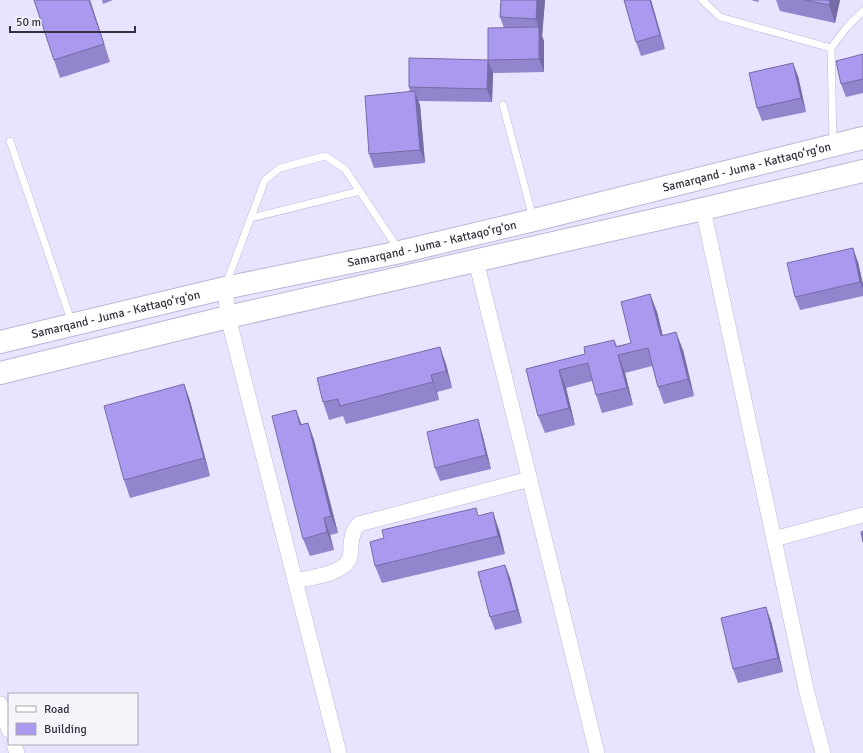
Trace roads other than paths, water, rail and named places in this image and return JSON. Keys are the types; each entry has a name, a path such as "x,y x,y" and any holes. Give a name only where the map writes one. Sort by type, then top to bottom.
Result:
{"main road":[{"name":"Samarqand - Juma - Kattaqo‘rg‘on","path":"0,342 225,288 400,252 863,138"},
{"path":"0,373 228,316 476,261 863,171"}],"street":[{"path":"703,209 807,693 823,753"},
{"path":"476,261 598,753"},
{"path":"225,288 228,316 339,753"},
{"path":"295,581 335,572 343,566 350,558 352,537 358,524 530,479"},
{"path":"774,539 863,515"},
{"path":"0,704 8,727"}],"lane":[{"path":"702,0 720,17 831,48"},
{"path":"834,145 831,48 847,27 863,11"},
{"path":"503,104 534,220"},
{"path":"10,142 73,325"},
{"path":"225,288 265,180 280,168 325,156 345,169 400,252"},
{"path":"251,218 360,191"}]}
